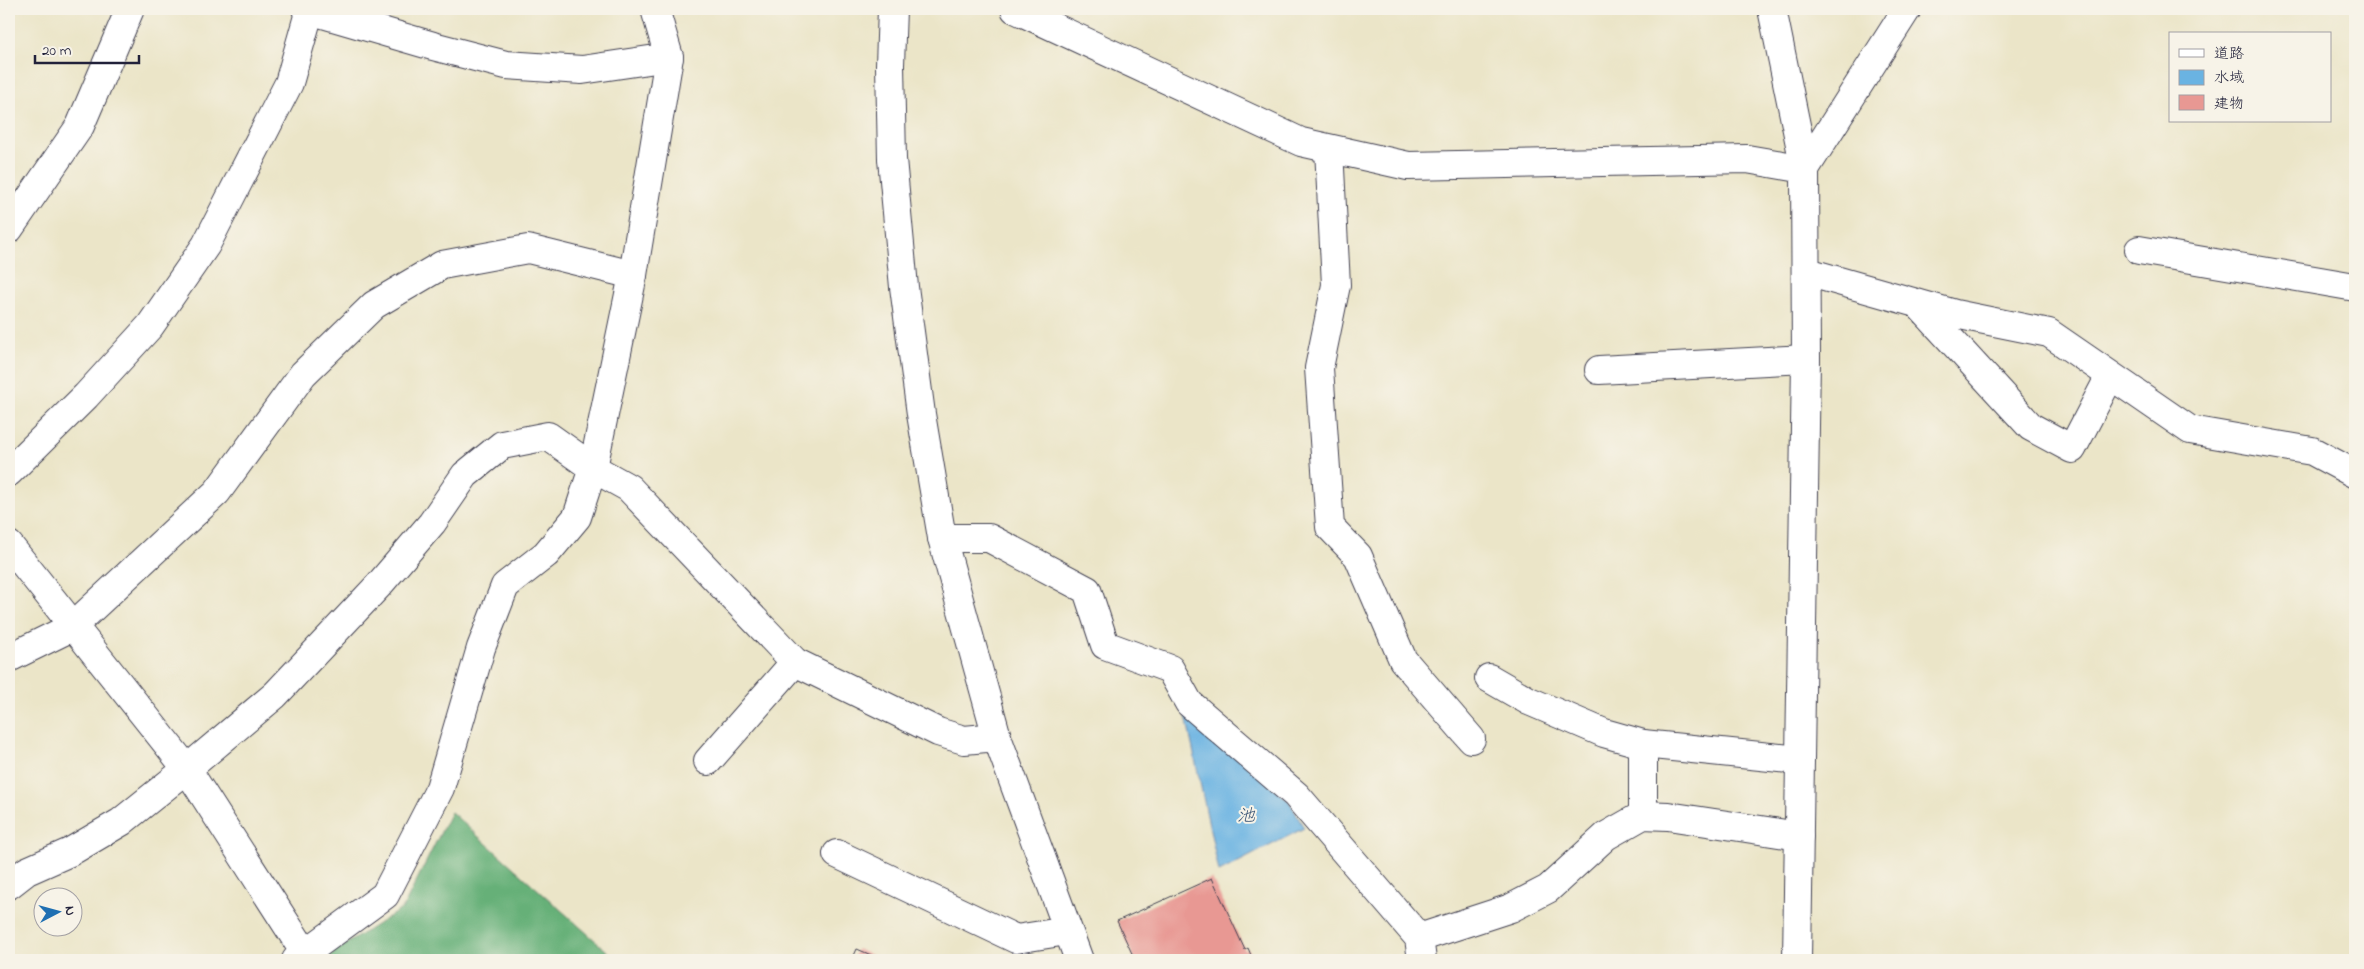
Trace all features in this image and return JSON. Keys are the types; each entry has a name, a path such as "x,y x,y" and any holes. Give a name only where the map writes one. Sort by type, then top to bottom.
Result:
{"street":[{"path":"9,229 80,126 130,9"},
{"path":"9,472 86,396 150,326 206,245 289,83 308,9 433,46 506,65 582,70 670,58"},
{"path":"9,545 72,627 187,769 300,957 385,896 440,788 481,648 504,586 546,554 577,517 593,468 633,275 670,58 655,9"},
{"path":"892,9 890,65 892,159 903,277 921,414 942,538 997,737 1079,960"},
{"path":"1015,9 1301,142 1408,166 1747,159 1805,169"},
{"path":"1772,9 1805,169 1807,272 1796,960"},
{"path":"1805,169 1907,9"},
{"path":"1329,149 1336,285 1319,368 1330,527 1358,556 1403,660 1471,739"},
{"path":"9,658 72,627 217,492 303,374 374,305 442,265 528,249 633,275"},
{"path":"2139,250 2355,287"},
{"path":"1807,272 1955,314 2049,333 2190,430 2312,451 2355,474"},
{"path":"1918,304 2031,427 2072,449 2110,376"},
{"path":"1599,370 1806,359"},
{"path":"9,885 27,871 70,852 122,822 187,769 274,694 378,586 432,523 466,475 502,445 548,436 593,468 629,488 795,662 938,732 964,740 997,737"},
{"path":"942,538 989,538 1087,590 1105,644 1170,669 1189,703 1296,794 1421,949 1548,889 1606,836 1643,815 1668,816 1799,836"},
{"path":"708,761 795,662"},
{"path":"1489,678 1529,701 1604,733 1643,744 1800,760"},
{"path":"1643,744 1643,815"},
{"path":"837,854 1016,939 1067,931"}],"green space":[{"path":"451,812 617,960 325,960 335,951 403,908"}],"water":[{"name":"池","path":"1185,712 1289,801 1304,828 1219,872"}],"building":[{"path":"1212,878 1245,950 1248,948 1253,960 1135,960 1117,921"},
{"path":"857,949 883,960 852,960"}]}
